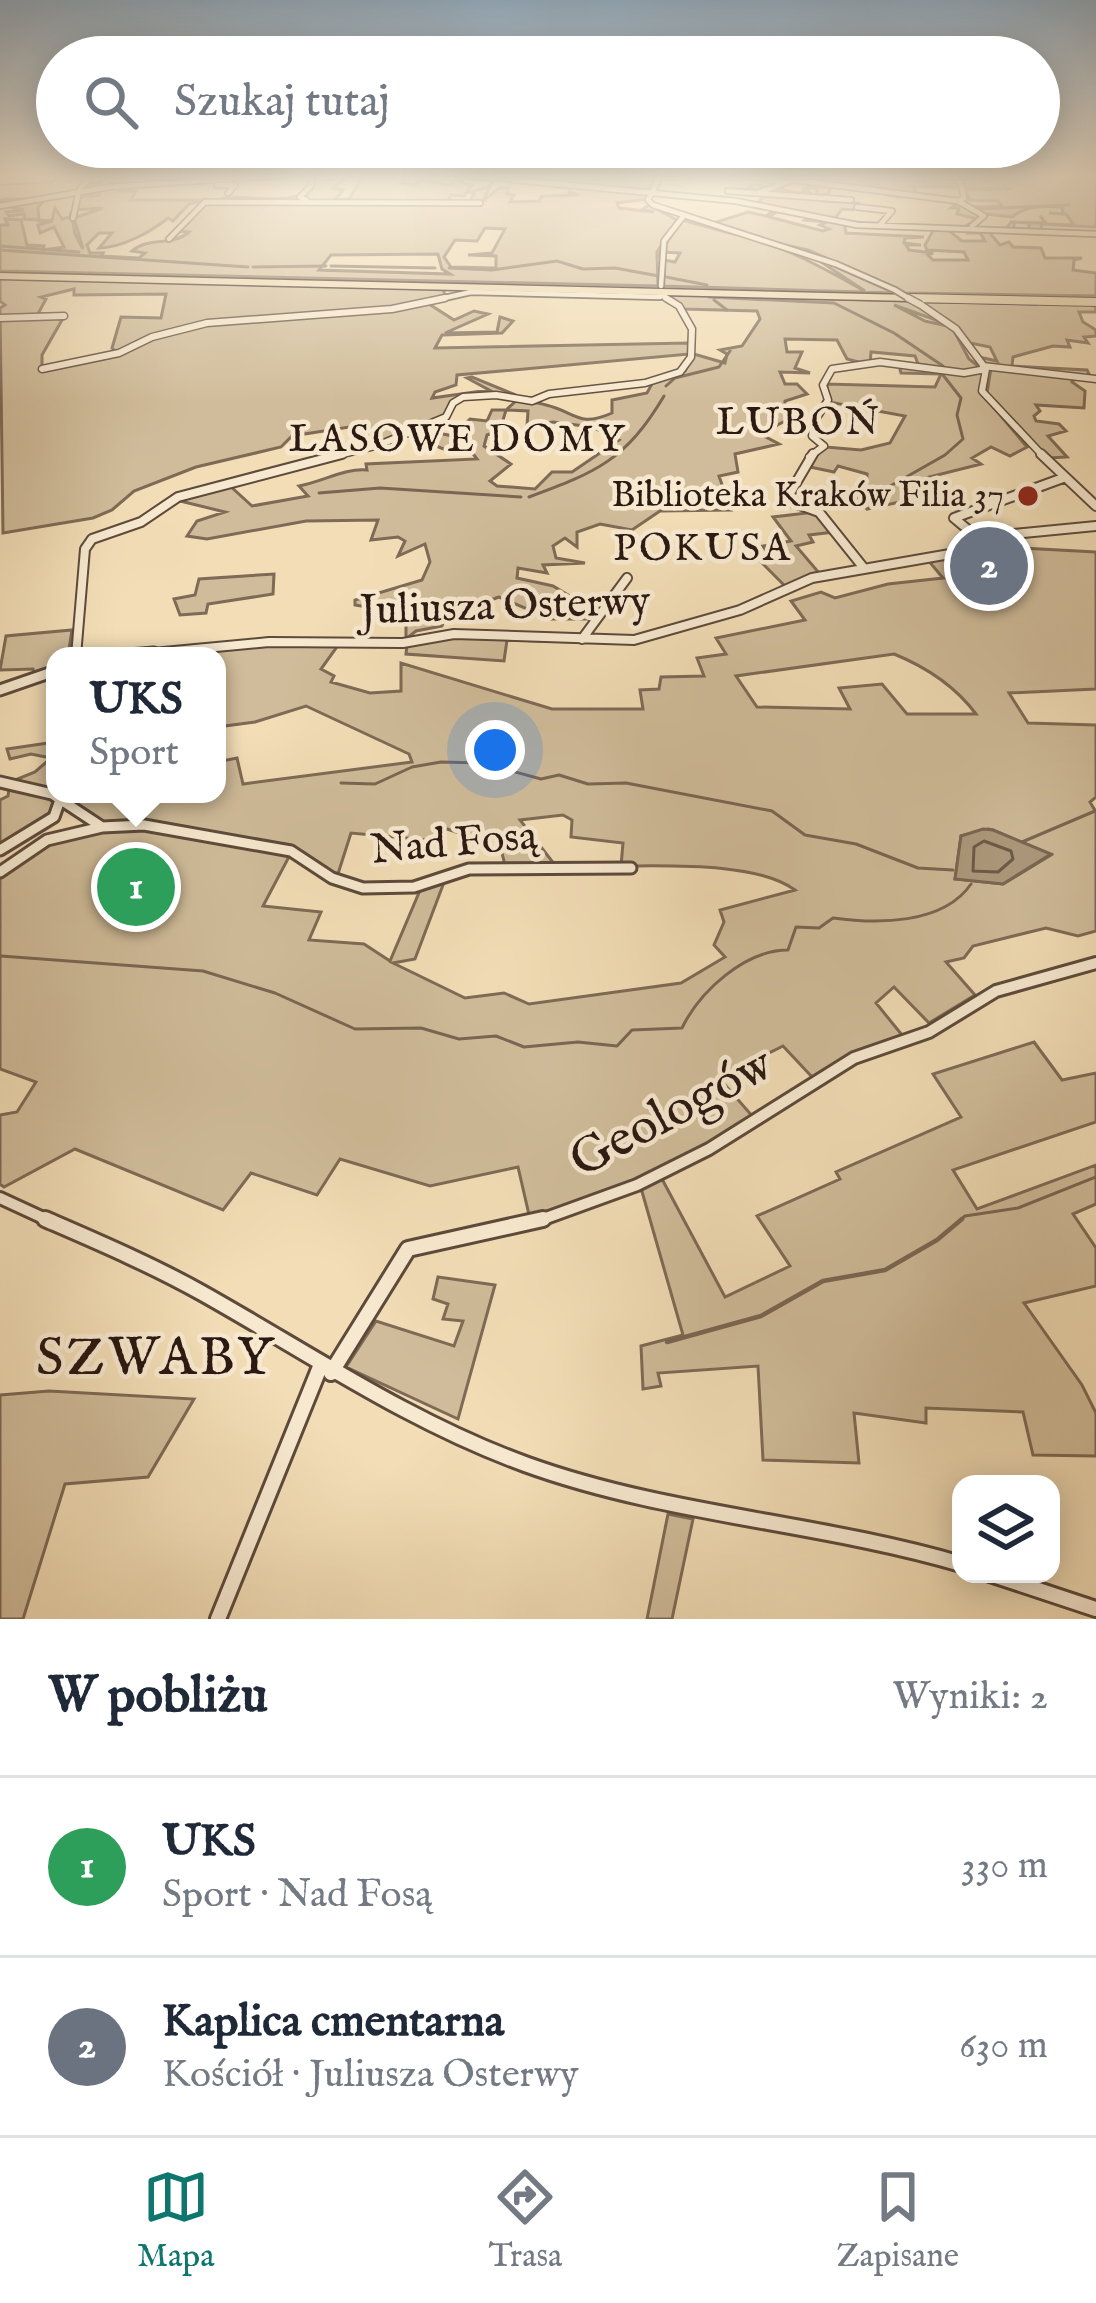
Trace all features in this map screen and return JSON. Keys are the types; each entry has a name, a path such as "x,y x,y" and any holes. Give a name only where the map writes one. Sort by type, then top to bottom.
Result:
{"highway":[{"path":"0,274 1096,300"}],"street":[{"path":"659,251 660,292"},
{"path":"799,251 895,290 951,325 984,368 982,391 1063,478 1096,506"},
{"path":"42,369 119,353 152,337 214,322 392,309 471,292 660,292 678,305 692,328 692,357 680,372 654,381 549,394 532,401 496,394 463,397 446,417 379,445 186,494 141,522 92,539 85,549 88,577 76,620 76,647"},
{"path":"0,318 64,316"},
{"path":"863,567 824,517 788,504 786,491 808,458 824,446 812,436 814,420 828,400 824,385 832,368 930,364 967,375 984,368 1096,379"},
{"path":"985,543 954,518 1063,478"},
{"name":"Juliusza Osterwy","path":"214,647 268,642 403,643 454,634 643,638 740,610 812,578 950,554 1004,535 1096,526"},
{"path":"582,639 627,578"},
{"path":"0,690 46,674"},
{"path":"0,782 46,792"},
{"path":"54,817 60,803"},
{"path":"66,803 102,827"},
{"path":"0,850 54,817 84,815"},
{"name":"Nad Fosą","path":"0,872 19,855 59,835 144,825 291,851 306,868 338,883 373,888 413,887 451,870 631,868"},
{"name":"Geologów","path":"218,1619 325,1370 344,1359 408,1249 517,1228 637,1185 709,1149 854,1058 928,1032 996,991 1096,963"},
{"path":"0,1198 179,1281 325,1370 419,1419 550,1472 892,1543 952,1561"},
{"path":"1017,1583 1096,1609"}],"shaded area":[{"path":"0,251 89,251 103,253 101,256 139,258 145,253 132,251 448,251 444,257 451,267 496,268 496,256 468,255 493,251 658,251 658,286 0,271","holes":["438,254 442,269 450,274 319,270 331,255"]},
{"path":"662,251 784,251 865,291 815,258 895,293 663,286 664,260 675,262 680,253 662,252 660,257"},
{"path":"809,251 913,251 933,253 928,255 933,260 968,260 964,252 937,251 1042,251 1045,258 1082,258 1074,260 1073,270 1096,273 1096,296 905,293"},
{"path":"0,278 443,289 445,295 426,302 454,320 474,311 488,314 445,333 497,332 500,317 513,321 502,333 442,335 435,348 688,343 690,354 457,375 456,385 435,392 432,398 489,390 467,378 472,377 511,393 453,400 444,416 370,447 349,427 292,436 281,447 196,467 134,491 112,510 93,518 3,533 0,308 5,305 0,301","holes":["74,289 74,295 166,294 161,318 121,317 112,348 116,352 42,370 42,355 62,320 39,312 46,299 41,297"]},
{"path":"668,294 910,301 944,323 894,305 925,321 952,327 969,359 982,369 965,375 983,372 980,391 1027,447 1010,456 991,447 972,458 981,464 925,478 971,508 960,512 923,487 909,490 919,498 867,509 857,499 867,486 867,474 838,466 834,472 805,466 826,447 861,450 890,443 905,416 829,402 827,384 935,387 941,374 901,373 899,366 918,364 915,356 871,352 870,365 847,359 837,340 785,339 787,352 802,352 795,368 810,373 780,372 785,384 797,384 807,394 785,401 785,409 806,417 773,428 766,437 779,444 735,454 738,472 719,476 731,510 660,511 632,530 600,524 577,532 577,547 565,538 553,546 556,558 585,563 543,565 547,573 518,568 517,578 553,586 583,604 607,601 596,619 551,619 499,597 452,611 442,626 416,631 406,639 406,626 414,615 355,605 355,600 422,580 430,562 425,544 398,556 405,541 398,537 371,540 378,520 306,521 207,539 187,536 197,521 225,512 176,500 230,486 252,506 308,496 299,486 367,470 366,464 477,459 468,447 446,450 406,434 419,429 453,436 470,419 487,421 492,410 506,410 517,400 584,419 601,417 612,413 612,400 647,393 653,382 685,371 694,354 725,363 727,354 720,350 742,346 760,319 757,311 683,309","holes":["506,410 528,411 527,426 553,422 592,427 619,440 572,472 552,472 535,489 497,486 490,481 511,464 484,446 487,435 500,430"]},
{"path":"920,302 1095,304 1096,312 1079,312 1083,322 1096,330 1096,336 1084,337 1088,343 1067,340 1070,347 1053,346 1013,357 1012,366 1087,370 1090,376 1072,382 1085,391 1084,408 1036,405 1040,411 1034,416 1036,421 1059,424 1066,431 1048,436 1067,457 1048,458 987,393 991,368 979,357 997,361 990,347 970,343 954,324"},
{"path":"815,512 834,532 809,535 813,542 796,546 820,574 786,587 756,557 768,554 763,546 791,541 773,517"},
{"path":"988,545 1010,558 1026,554 1021,548 1096,552 1096,689 1009,693 1028,723 1096,725 1096,797 1090,802 1096,812 1096,931 1078,936 1046,928 973,946 964,958 946,962 975,995 929,1023 894,987 876,1003 902,1035 843,1060 814,1079 783,1046 719,1078 754,1118 644,1179 530,1219 518,1167 430,1186 340,1159 317,1195 251,1173 223,1210 75,1149 4,1187 0,1184 0,1115 17,1112 36,1082 0,1069 0,876 27,851 60,835 137,828 291,853 263,906 321,912 309,940 364,944 390,961 421,888 446,877 415,959 393,963 465,998 504,993 529,1004 681,983 725,957 714,945 724,922 720,910 795,890 736,870 621,866 623,843 571,837 572,820 563,815 520,820 555,865 505,865 497,833 490,843 447,829 427,840 351,833 336,880 309,866 294,850 149,822 103,824 71,803 226,803 226,760 237,758 243,784 412,762 409,754 306,706 226,726 226,648 339,644 321,669 334,676 331,682 370,693 401,691 401,663 552,709 643,709 640,690 659,689 661,677 704,676 697,658 726,654 716,638 805,620 791,601 821,592 835,598 888,584 943,578 927,559","holes":["894,654 939,678 976,714 907,714 882,684 839,688 850,709 757,707 736,676","993,830 1051,855 1003,884 955,879 961,836"]},
{"path":"274,574 273,594 208,604 206,613 180,615 174,599 195,595 199,579"},
{"path":"72,630 69,647 46,647 46,672 35,677 33,669 0,670 6,636"},
{"path":"439,637 576,642 507,640 504,661 406,654 407,645"},
{"path":"46,743 46,757 31,754 10,759 7,749"},
{"path":"46,762 46,803 55,803 34,829 0,848 0,800 8,796 10,782"},
{"path":"1034,1042 1062,1080 1096,1073 1096,1122 953,1170 977,1209 1096,1165 1096,1204 1073,1214 1096,1248 1096,1286 1024,1303 1082,1385 1096,1413 1096,1456 1033,1455 1023,1412 926,1408 926,1423 854,1413 859,1463 763,1460 758,1366 658,1373 661,1386 643,1389 641,1346 683,1335 641,1188 662,1179 725,1297 790,1266 757,1216 840,1179 836,1172 961,1117 933,1074"},
{"path":"438,1277 495,1285 458,1419 346,1367 376,1321 454,1346 463,1321 443,1319 448,1304 433,1299"},
{"path":"49,1391 194,1399 148,1477 65,1484 23,1619 0,1619 0,1395"},
{"path":"668,1514 693,1519 672,1619 647,1619"}],"water":[{"path":"983,829 1051,854 1003,884 955,879 961,836"}],"waterway":[{"path":"8,251 248,267"},
{"path":"60,251 79,252"},
{"path":"449,268 492,270 557,261 583,269 615,268 659,276"},
{"path":"253,267 326,266"},
{"path":"331,266 435,268"},
{"path":"666,277 707,285"},
{"path":"709,297 834,303 894,333 943,366"},
{"path":"714,300 727,310"},
{"path":"666,386 675,378 719,367 730,351"},
{"path":"871,508 871,497 945,455 963,439 957,415 961,398 943,375"},
{"path":"529,497 608,461 636,435 664,396"},
{"path":"319,493 380,488 521,497"},
{"path":"341,783 375,784 412,767 441,762 482,763 541,779 559,775 588,784 626,783 772,811 805,835 856,844 918,868 953,870"},
{"path":"1022,842 1095,811"},
{"path":"1,956 203,971 275,993 355,1029 421,1028 459,1039 496,1036 524,1047 578,1042 617,1046 632,1030 682,1028 700,1000 726,975 756,957 788,950 796,927 819,928 833,918 908,919 944,907 971,884"},
{"path":"958,1222 965,1216 1018,1208 1096,1177"},
{"path":"667,1342 761,1316 823,1281 885,1270 937,1240 962,1219"}],"place":[{"name":"Biblioteka Kraków Filia 37","path":"1028,496"},
{"name":"Kaplica cmentarna","path":"989,566"},
{"name":"UKS","path":"136,887"}],"district":[{"name":"LUBOŃ","path":"799,423"},
{"name":"LASOWE DOMY","path":"458,440"},
{"name":"POKUSA","path":"703,549"},
{"name":"SZWABY","path":"156,1359"}]}
